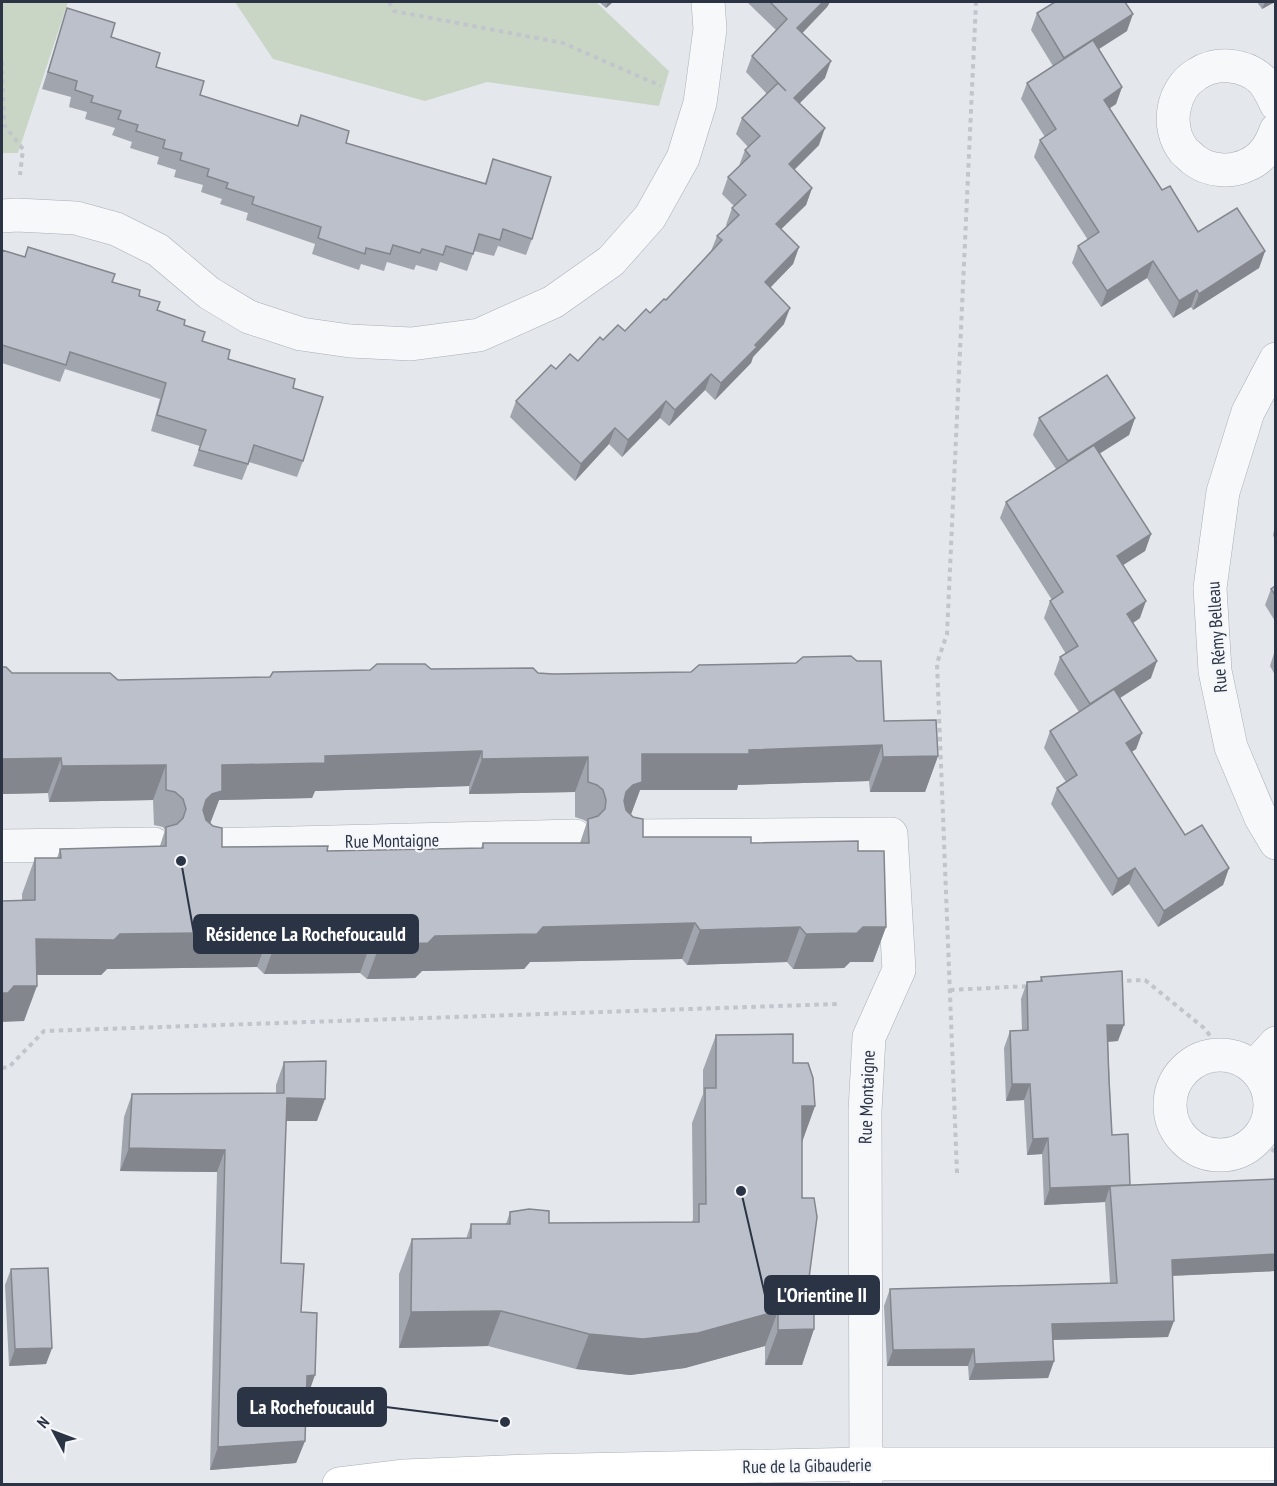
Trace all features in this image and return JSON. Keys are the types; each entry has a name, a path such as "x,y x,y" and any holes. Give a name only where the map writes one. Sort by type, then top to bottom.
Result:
{"street":[{"path":"9,215 76,218 116,229 158,250 209,293 249,317 301,334 350,341 411,344 478,335 553,303 611,261 650,217 683,158 700,103 710,29 708,2"},
{"path":"1271,151 1248,165 1230,170 1213,169 1197,162 1184,150 1175,135 1173,117 1176,101 1184,85 1197,74 1213,67 1229,65 1246,70 1261,79 1271,92 1275,104"},
{"name":"Rue Rémy Belleau","path":"1275,359 1248,412 1223,492 1210,588 1215,671 1231,747 1261,818 1275,843"},
{"name":"Rue Montaigne","path":"630,836 891,834 899,970 869,1037 865,1112 865,1474"},
{"name":"Rue Montaigne","path":"210,845 575,836"},
{"path":"2,846 153,844"},
{"path":"1240,1061 1275,1043"},
{"path":"1209,1056 1240,1061 1264,1080 1270,1095 1266,1146 1226,1155 1209,1154 1194,1148 1181,1137 1173,1122 1170,1105 1173,1089 1180,1074 1193,1062 1209,1056"},
{"name":"Rue de la Gibauderie","path":"339,1485 416,1475 554,1470 865,1474 1275,1464"}],"path":[{"path":"389,2 394,11 563,43 700,103"},
{"path":"957,1173 937,663 946,634 976,2"},
{"path":"2,61 4,125 23,149 9,215"},
{"path":"1110,982 1145,980 1240,1061"},
{"path":"950,990 1030,986"},
{"path":"2,1068 9,1067 44,1031 826,1005 885,1001"}],"green space":[{"path":"2,2 68,2 18,153 2,153"},
{"path":"235,2 596,2 669,71 659,106 487,82 425,101 273,59"}],"building":[{"path":"770,2 823,2 797,28 831,61 794,98 825,128 789,164 812,188 776,224 799,247 765,282 790,308 755,345 757,347 721,383 711,374 675,410 666,401 628,440 615,428 581,464 516,401 551,365 556,369 570,354 578,361 600,337 603,340 618,325 625,331 646,309 650,313 664,299 666,300 722,240 717,236 739,215 732,208 746,195 728,177 750,156 745,150 760,136 742,118 778,83 786,91 752,56 787,19"},
{"path":"1055,2 1125,2 1133,14 1064,58 1037,13"},
{"path":"67,8 115,23 111,37 160,53 156,67 204,81 200,95 298,126 301,115 349,131 346,143 486,184 493,159 551,177 532,239 503,229 500,240 479,234 473,254 446,246 443,255 422,249 420,253 393,245 390,254 366,248 365,254 318,238 321,227 252,204 254,197 226,188 228,183 207,176 209,169 180,160 182,153 163,148 165,140 136,131 138,125 118,119 121,111 91,102 93,96 75,90 77,81 48,72"},
{"path":"1093,40 1122,87 1104,100 1162,190 1170,186 1198,232 1237,208 1265,251 1199,294 1197,290 1179,301 1153,261 1107,291 1078,246 1099,232 1040,140 1056,129 1027,83"},
{"path":"28,247 115,274 112,282 140,290 139,296 160,302 157,310 185,320 184,325 205,332 202,341 230,350 228,359 295,379 293,388 323,397 303,461 254,445 248,464 199,450 206,430 157,415 166,383 70,352 66,365 2,345 2,250 25,257"},
{"path":"1107,375 1135,418 1068,461 1039,418"},
{"path":"1094,445 1151,534 1117,556 1146,601 1127,614 1157,661 1090,704 1060,657 1078,646 1050,601 1063,592 1006,502"},
{"path":"851,656 857,661 881,661 884,721 936,720 938,756 883,757 882,745 749,750 749,754 642,754 642,782 633,785 626,792 624,801 626,810 633,817 643,819 643,837 751,837 751,843 858,841 858,851 884,851 886,927 863,927 857,933 806,934 800,927 700,930 695,923 543,927 537,934 435,936 428,943 380,944 373,937 277,939 270,932 120,934 114,940 36,939 37,986 14,986 8,993 2,993 2,901 35,900 35,858 61,858 60,849 166,846 166,827 177,824 183,818 186,809 183,799 175,792 166,790 166,765 62,766 61,758 2,759 2,667 6,667 12,673 110,673 118,680 270,677 273,672 370,670 377,664 425,664 431,669 533,668 538,673 553,674 691,672 699,665 796,663 803,657","holes":["482,751 482,759 588,757 588,782 603,790 606,800 605,809 598,816 588,819 589,843 483,843 483,848 327,851 328,846 222,847 222,828 213,826 206,820 203,810 206,800 212,794 222,791 222,765 325,763 325,756"]},
{"path":"1114,689 1142,733 1126,743 1185,835 1202,825 1229,868 1164,911 1135,868 1118,879 1057,788 1077,775 1050,731"},
{"path":"1122,971 1124,1025 1107,1025 1109,1080 1112,1135 1128,1134 1130,1185 1050,1188 1048,1138 1033,1139 1030,1084 1012,1084 1010,1031 1028,1030 1027,982 1042,981 1041,977"},
{"path":"793,1034 793,1063 808,1063 813,1078 815,1106 802,1106 802,1198 814,1198 817,1217 807,1293 814,1293 814,1329 778,1330 778,1311 698,1333 643,1339 589,1334 501,1311 411,1312 412,1239 471,1238 471,1224 510,1224 510,1212 529,1209 549,1211 549,1223 699,1222 699,1204 706,1204 705,1088 716,1088 716,1035"},
{"path":"326,1061 325,1099 287,1098 281,1263 304,1264 301,1312 317,1313 315,1375 307,1376 305,1441 218,1447 225,1150 129,1148 132,1094 284,1093 284,1062"},
{"path":"1275,1179 1275,1254 1172,1260 1174,1321 1052,1324 1054,1361 975,1364 974,1349 893,1350 890,1289 1117,1283 1110,1186"},
{"path":"48,1268 52,1348 15,1349 11,1269"}],"place":[{"name":"Résidence La Rochefoucauld","path":"181,861"},
{"name":"L'Orientine II","path":"741,1191"},
{"name":"La Rochefoucauld","path":"505,1422"}]}
